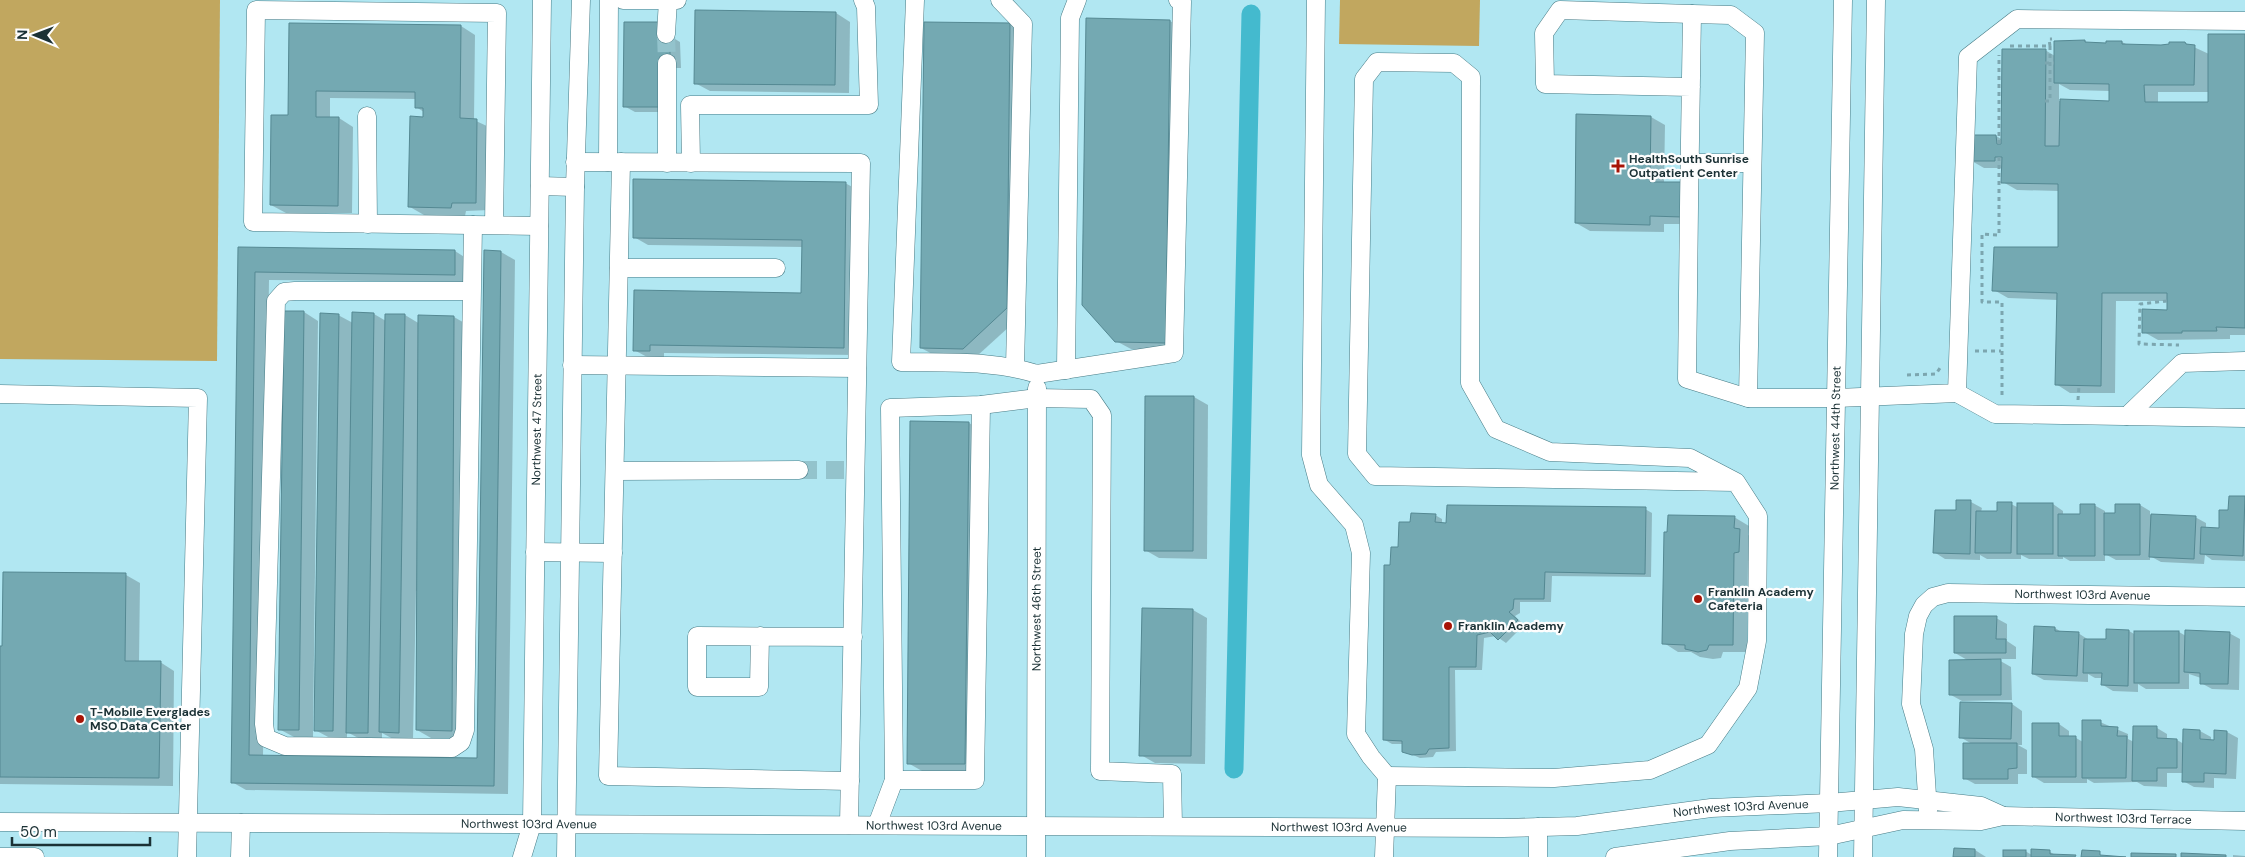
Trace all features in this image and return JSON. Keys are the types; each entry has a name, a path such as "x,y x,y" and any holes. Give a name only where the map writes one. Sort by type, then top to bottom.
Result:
{"street":[{"name":"Northwest 47 Street","path":"522,857 532,824 542,0"},
{"path":"566,857 574,187 580,0"},
{"path":"609,0 619,268 608,776 850,781"},
{"path":"624,0 677,0"},
{"path":"666,34 668,0"},
{"path":"691,163 690,105 869,105 866,7 863,0"},
{"path":"915,0 901,362 983,363 1066,370 1174,352 1182,2 1178,0"},
{"path":"1000,0 1024,24 1015,367"},
{"path":"1066,370 1070,18 1077,0"},
{"path":"1316,0 1311,456 1319,485 1354,525 1361,553 1356,734 1371,757 1387,776 1384,857"},
{"name":"Northwest 44th Street","path":"1828,857 1843,0"},
{"path":"1863,857 1868,396 1876,0"},
{"path":"494,225 497,13 256,10 253,222 539,226"},
{"path":"1691,87 1545,84 1544,34 1560,10 1731,15 1755,33 1748,398"},
{"path":"1692,14 1687,379 1748,398 1837,398 1957,393 1995,414 2245,418"},
{"path":"1957,393 1968,57 2017,19 2245,21"},
{"path":"1387,776 1554,778 1650,770 1708,745 1748,688 1757,641 1758,516 1736,482 1690,458 1550,452 1496,429 1470,383 1471,77 1454,63 1429,61 1377,62 1364,79 1357,454 1376,476 1736,482"},
{"path":"667,63 667,163"},
{"path":"367,116 368,224"},
{"path":"575,162 861,163 858,368 850,470 853,637 850,825"},
{"path":"1690,163 1752,163"},
{"path":"540,186 574,187"},
{"path":"472,291 294,291 284,292 276,301 264,724 266,738 274,744 285,746 452,748 461,742 464,730 472,291 473,225"},
{"path":"619,268 776,268"},
{"path":"2127,416 2182,363 2245,361"},
{"path":"572,365 858,368"},
{"name":"Northwest 46th Street","path":"1036,857 1037,368"},
{"path":"0,394 198,398 188,857"},
{"path":"877,825 894,780 890,408 981,405 1037,398 1091,399 1102,415 1100,771 1172,774 1174,826"},
{"path":"894,780 975,780 981,405"},
{"path":"614,471 800,470"},
{"path":"535,552 613,553"},
{"name":"Northwest 103rd Avenue","path":"1928,799 1924,749 1911,704 1910,685 1914,634 1918,616 1924,605 1933,597 1948,593 2245,597"},
{"path":"760,636 759,687 697,687 697,636 760,636 853,637"},
{"name":"Northwest 103rd Terrace","path":"1865,798 1898,797 1928,799 1981,806 2003,816"},
{"name":"Northwest 103rd Avenue","path":"0,822 1538,827 1601,823 1711,808 1829,803 1865,798"},
{"path":"1928,799 1928,820"},
{"name":"Northwest 103rd Terrace","path":"1864,827 1903,820 1981,821 2003,816 2245,821"},
{"path":"240,857 241,823"},
{"path":"1538,827 1538,857"},
{"path":"1615,857 1648,855 1730,841 1829,836 1864,827"},
{"path":"0,857 35,857"}],"path":[{"path":"2008,46 2050,46 2050,101 2045,101"},
{"path":"1999,144 2000,47"},
{"path":"1999,157 1999,235 1982,234 1982,302 2002,302 2002,414"},
{"path":"2167,301 2140,304 2139,344 2187,345"}],"shaded area":[{"path":"0,0 220,0 217,361 0,359"},
{"path":"1340,0 1480,0 1479,46 1339,44"}],"building":[{"path":"695,10 836,12 835,85 694,84"},
{"path":"1086,18 1170,20 1166,343 1115,342 1082,305"},
{"path":"624,22 660,22 670,34 670,63 659,107 623,107"},
{"path":"924,22 1010,23 1007,308 963,349 920,348"},
{"path":"289,23 461,25 460,118 477,119 476,203 452,203 451,208 408,207 410,116 423,117 423,108 415,108 415,92 316,91 316,117 339,117 338,206 270,205 271,115 288,115"},
{"path":"2208,34 2245,34 2245,328 2216,327 2217,331 2142,333 2142,309 2167,310 2167,293 2102,293 2101,386 2055,385 2057,293 1992,291 1994,247 2058,247 2058,184 2001,183 2002,157 1995,157 1995,161 1968,161 1968,135 1996,135 1997,144 2001,144 2002,49 2046,49 2045,146 2059,146 2060,99 2109,101 2109,84 2054,83 2054,41 2085,40 2085,42 2106,43 2106,41 2122,41 2122,44 2161,45 2169,44 2169,42 2185,42 2186,44 2195,45 2194,85 2144,85 2145,102 2208,102"},
{"path":"1576,114 1651,116 1650,182 1683,182 1682,217 1650,216 1650,225 1575,223"},
{"path":"633,179 846,182 844,348 650,345 650,351 633,351 634,290 801,293 802,240 633,238"},
{"path":"238,247 455,250 455,275 255,272 249,755 477,758 484,250 501,251 494,786 231,783"},
{"path":"284,311 304,311 299,730 278,730"},
{"path":"352,312 374,313 368,733 346,733"},
{"path":"320,313 339,314 333,731 314,731"},
{"path":"385,314 405,314 399,733 379,732"},
{"path":"418,315 454,316 452,731 416,730"},
{"path":"1145,396 1194,396 1193,551 1144,551"},
{"path":"910,421 969,422 965,764 907,764"},
{"path":"2229,496 2245,496 2243,556 2200,554 2201,527 2219,528 2219,510 2228,510"},
{"path":"1956,500 1971,500 1970,554 1933,553 1935,510 1956,510"},
{"path":"1997,502 2012,502 2011,553 1975,553 1976,511 1997,511"},
{"path":"2017,503 2053,503 2053,554 2017,554"},
{"path":"2080,504 2095,504 2095,556 2058,556 2058,514 2080,514"},
{"path":"2115,504 2140,504 2140,555 2104,555 2104,513 2115,513"},
{"name":"Franklin Academy","path":"1447,505 1646,507 1645,574 1545,572 1544,599 1514,599 1513,609 1509,612 1518,620 1498,640 1490,632 1477,635 1476,667 1449,667 1449,748 1429,749 1426,754 1412,755 1402,752 1402,741 1383,740 1384,565 1390,565 1391,547 1398,547 1399,522 1410,522 1411,513 1436,514 1435,522 1446,523"},
{"path":"2151,514 2196,516 2194,559 2149,557"},
{"name":"Franklin Academy Cafeteria","path":"1668,515 1735,516 1734,528 1740,529 1739,552 1734,553 1733,645 1709,645 1707,650 1698,652 1685,649 1685,645 1662,644 1664,532 1667,532"},
{"name":"T-Mobile Everglades MSO Data Center","path":"3,572 126,573 125,661 161,661 159,778 0,777 0,646 2,646"},
{"path":"1142,608 1193,609 1191,756 1139,756"},
{"path":"1954,616 1997,616 1996,639 2006,639 2006,653 1954,653"},
{"path":"2034,626 2055,627 2055,631 2079,632 2077,676 2032,674"},
{"path":"2106,629 2129,630 2128,686 2101,685 2102,673 2083,673 2084,639 2106,639"},
{"path":"2185,630 2230,632 2228,684 2200,684 2200,673 2184,672"},
{"path":"2134,631 2179,631 2179,683 2134,683"},
{"path":"2001,659 2001,695 1949,695 1949,660"},
{"path":"1960,702 2012,703 2011,739 1959,738"},
{"path":"2082,720 2101,720 2101,726 2118,727 2117,736 2127,736 2126,778 2082,778"},
{"path":"2032,723 2059,723 2059,736 2076,736 2076,777 2032,777"},
{"path":"2133,726 2157,726 2157,738 2177,739 2177,768 2157,768 2157,781 2132,781"},
{"path":"2183,729 2200,730 2200,739 2214,740 2214,730 2227,731 2226,774 2204,773 2204,782 2182,782"},
{"path":"1963,743 2017,743 2017,768 2008,769 2008,779 1963,779"},
{"path":"1954,848 1975,849 1975,857 1953,857"},
{"path":"2031,849 2050,850 2050,854 2076,855 2075,857 2031,857"},
{"path":"2003,850 2026,850 2026,857 2003,857"},
{"path":"2082,850 2100,851 2100,855 2126,857 2081,857"},
{"path":"2131,853 2176,854 2176,857 2131,857"},
{"path":"2181,853 2226,855 2226,857 2181,857"}],"waterway":[{"path":"1234,769 1251,14"}],"tunnel":[{"path":"666,34 667,63"},
{"path":"799,470 844,470"}],"place":[{"name":"HealthSouth Sunrise Outpatient Center","path":"1618,166"},
{"name":"Franklin Academy Cafeteria","path":"1698,599"},
{"name":"Franklin Academy","path":"1448,626"},
{"name":"T-Mobile Everglades MSO Data Center","path":"80,719"}]}
